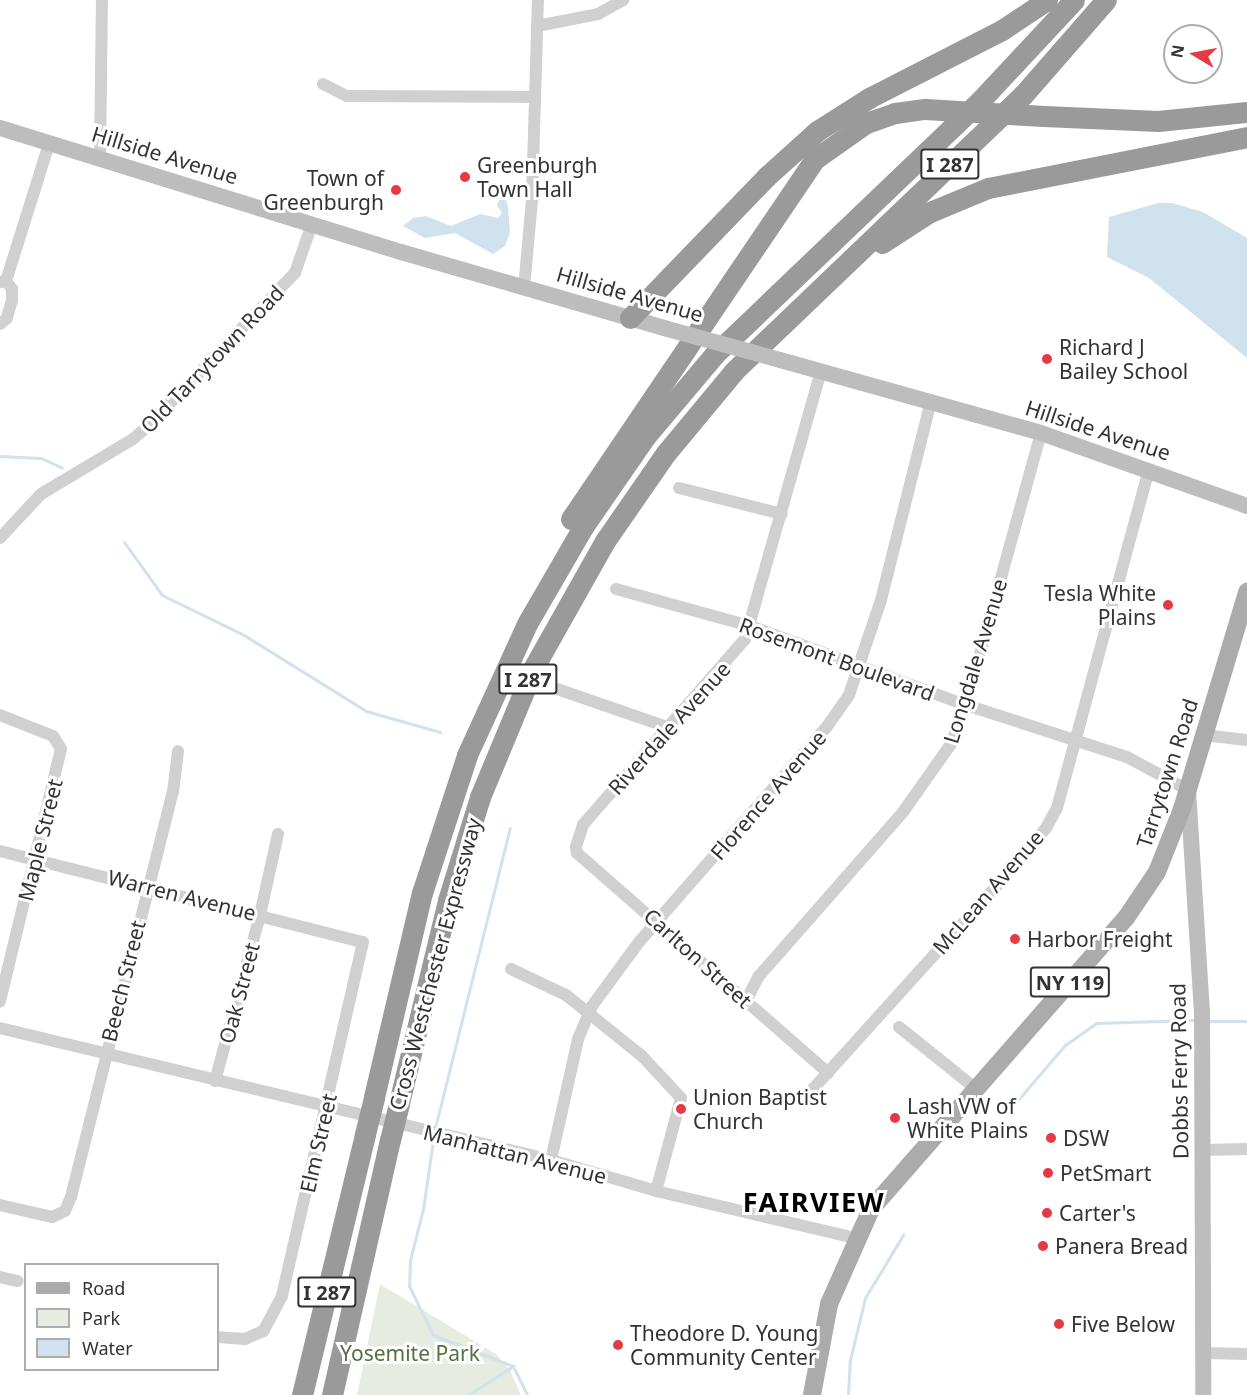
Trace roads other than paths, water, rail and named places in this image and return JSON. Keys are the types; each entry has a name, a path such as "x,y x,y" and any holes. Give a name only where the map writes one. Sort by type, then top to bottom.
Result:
{"highway":[{"path":"630,318 766,177 817,131 869,98 1002,30 1047,0"},
{"name":"Cross Westchester Expressway","path":"302,1395 422,893 455,789 481,722 528,622 583,527 645,437 741,326 985,96 1074,0"},
{"name":"Cross Westchester Expressway","path":"332,1395 390,1140 464,843 492,764 534,666 586,572 650,475 711,398 785,319 1017,101 1106,0"},
{"path":"455,789 501,651 552,551 631,426 815,159 851,130 882,116 925,109 1158,122 1247,112"},
{"path":"785,319 912,222 968,195 1029,179 1247,137"}],"main road":[{"name":"Hillside Avenue","path":"0,128 524,288 931,401 1041,434 1247,506"},
{"name":"Tarrytown Road","path":"812,1395 824,1321 855,1238 877,1201 1137,904 1165,857 1188,790 1247,592"},
{"name":"Dobbs Ferry Road","path":"1188,790 1202,1014 1203,1395"}],"street":[{"path":"100,159 102,0"},
{"path":"524,288 538,0"},
{"path":"537,26 597,14 623,0"},
{"path":"323,84 346,96 535,97"},
{"path":"0,324 7,318 12,300 12,289 3,282 49,144"},
{"name":"Old Tarrytown Road","path":"0,538 41,494 133,439 150,424 295,273 312,224"},
{"name":"Riverdale Avenue","path":"577,840 583,825 736,652 750,626 822,371"},
{"name":"Florence Avenue","path":"551,1160 578,1039 613,974 826,728 849,695 860,668 931,401"},
{"name":"Longdale Avenue","path":"746,1001 759,976 940,764 966,705 1041,434"},
{"name":"McLean Avenue","path":"803,1100 1046,828 1063,792 1149,470"},
{"path":"679,488 782,513"},
{"name":"Rosemont Boulevard","path":"616,589 750,626 966,705 1077,743 1127,757 1188,790"},
{"path":"557,689 670,728"},
{"name":"Maple Street","path":"0,715 46,732 59,741 60,759 0,1002"},
{"path":"1204,735 1247,740"},
{"name":"Beech Street","path":"0,1205 52,1217 65,1211 146,886 173,792 178,751"},
{"name":"Oak Street","path":"215,1081 260,915 278,834"},
{"name":"Carlton Street","path":"577,840 578,853 828,1073"},
{"name":"Warren Avenue","path":"0,851 363,942"},
{"name":"Elm Street","path":"219,1337 245,1339 256,1334 271,1321 282,1296 363,942"},
{"path":"511,969 566,995 642,1056 681,1098 656,1191"},
{"path":"899,1027 976,1089"},
{"name":"Manhattan Avenue","path":"0,1028 551,1160 656,1191 855,1238"},
{"path":"1203,1150 1247,1149"},
{"path":"0,1277 18,1281"},
{"path":"1203,1353 1247,1354"}],"water":[{"path":"499,200 506,200 510,232 505,246 493,254 455,233 425,238 403,226 413,218 426,216 451,226 480,214 498,218 502,213 497,205"},
{"path":"1158,203 1172,203 1203,212 1247,238 1247,358 1149,278 1107,257 1109,217"}],"waterway":[{"path":"0,456 41,458 62,468"},
{"path":"124,542 162,595 244,635 366,711 440,732"},
{"path":"436,1124 510,828"},
{"path":"1017,1101 1065,1045 1096,1023 1193,1020"},
{"path":"1210,1021 1247,1021"},
{"path":"433,1140 423,1209 410,1260 409,1286 433,1335 513,1366 527,1395"},
{"path":"848,1395 850,1360 865,1298 903,1235"},
{"path":"468,1395 513,1366"}],"place":[{"name":"Greenburgh Town Hall","path":"465,177"},
{"name":"Town of Greenburgh","path":"396,190"},
{"name":"Richard J Bailey School","path":"1047,359"},
{"name":"Tesla White Plains","path":"1168,605"},
{"name":"Harbor Freight","path":"1015,939"},
{"name":"Union Baptist Church","path":"681,1109"},
{"name":"Lash VW of White Plains","path":"895,1118"},
{"name":"DSW","path":"1051,1138"},
{"name":"PetSmart","path":"1048,1173"},
{"name":"Carter's","path":"1047,1213"},
{"name":"Panera Bread","path":"1043,1246"},
{"name":"Five Below","path":"1059,1324"},
{"name":"Theodore D. Young Community Center","path":"618,1345"}],"district":[{"name":"FAIRVIEW","path":"814,1202"}],"park label":[{"name":"Yosemite Park","path":"410,1353"}]}
